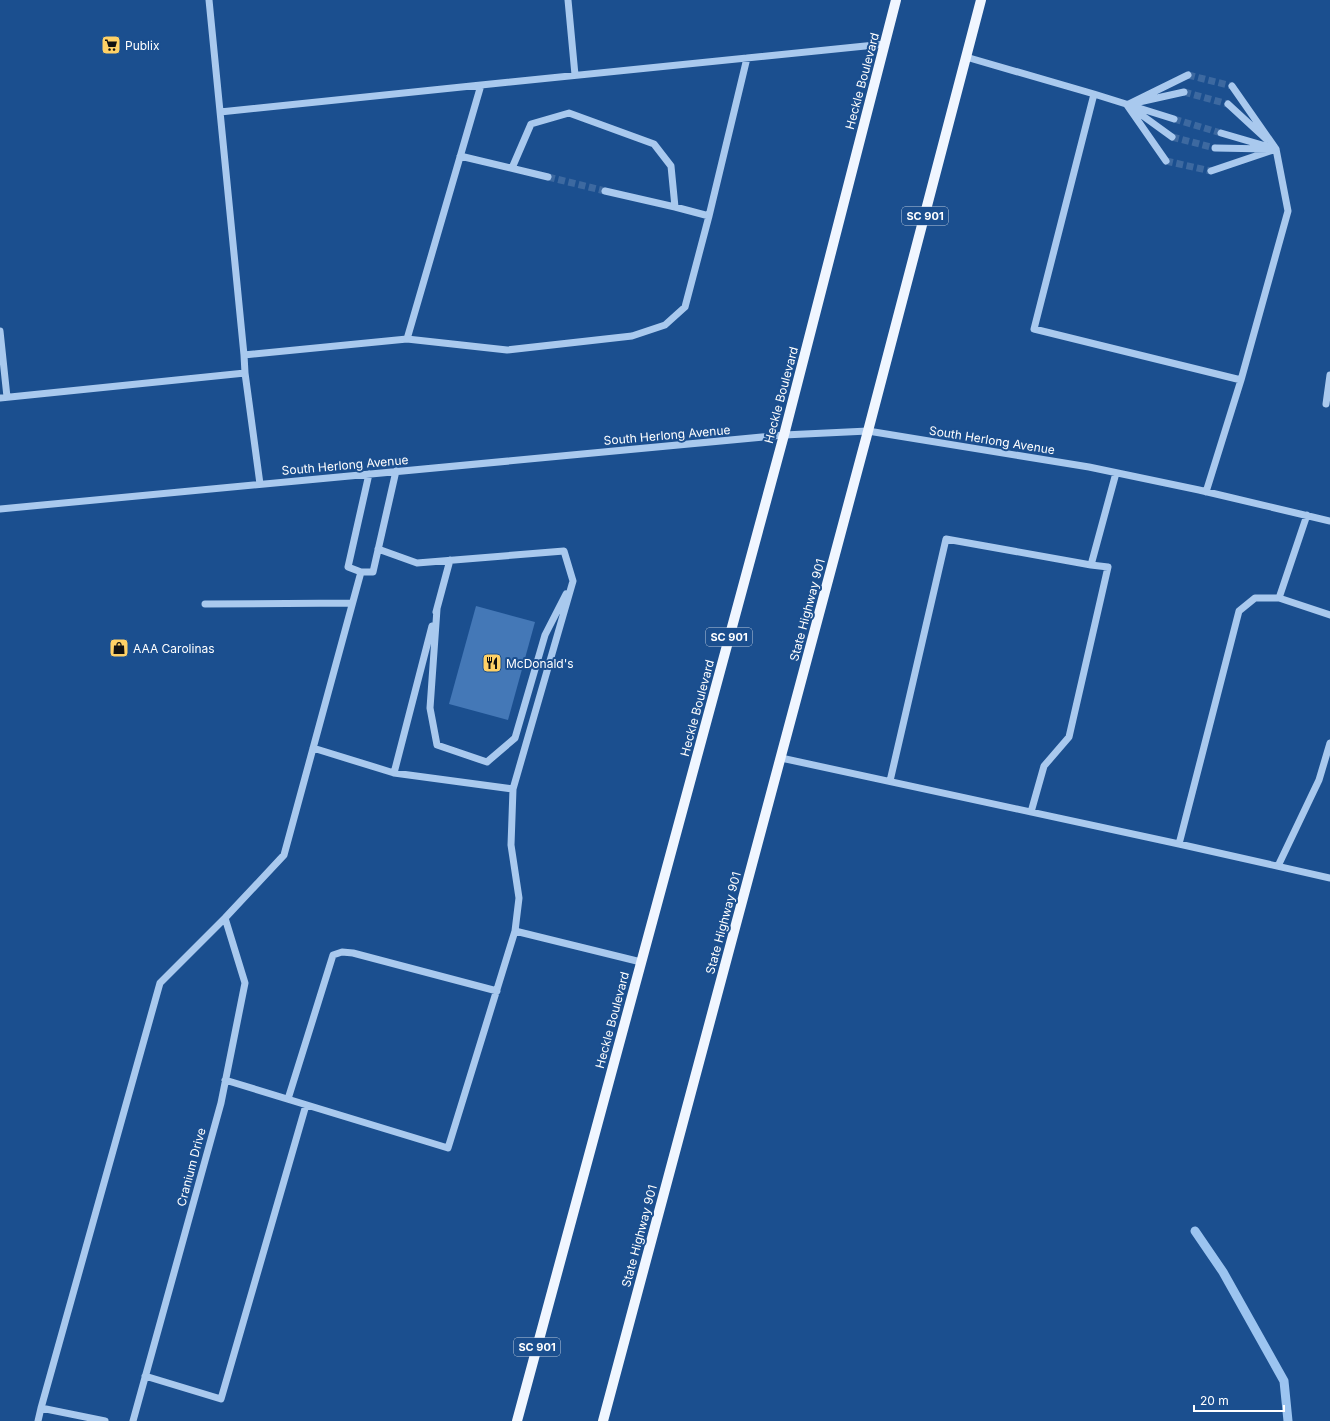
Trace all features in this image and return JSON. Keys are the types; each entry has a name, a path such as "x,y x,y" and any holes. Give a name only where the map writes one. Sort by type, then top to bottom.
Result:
{"main road":[{"name":"Heckle Boulevard","path":"517,1421 784,435 896,0"},
{"name":"SC 901","path":"868,431 981,0"},
{"name":"State Highway 901","path":"603,1421 868,431"}],"street":[{"path":"209,0 244,355 260,484"},
{"path":"568,0 575,75"},
{"path":"220,112 885,44"},
{"path":"966,57 1174,119"},
{"path":"244,355 407,339 507,350 632,336 665,325 685,307 709,216 747,58"},
{"path":"1126,105 1188,75"},
{"path":"407,339 481,85"},
{"path":"1206,492 1241,380 1288,211 1276,149 1232,86"},
{"path":"1126,105 1184,92"},
{"path":"1094,94 1034,329 1241,380"},
{"path":"1228,104 1276,149"},
{"path":"1126,105 1172,137"},
{"path":"1126,105 1166,161"},
{"path":"512,168 531,124 569,113 654,144 671,166 675,207"},
{"path":"1221,132 1276,149"},
{"path":"1215,148 1276,149"},
{"path":"1211,171 1276,149"},
{"path":"460,156 548,177"},
{"path":"605,191 709,216"},
{"path":"0,331 4,397 246,373"},
{"path":"1326,404 1330,375"},
{"name":"South Herlong Avenue","path":"0,509 784,435 868,431 1116,472 1330,521"},
{"path":"369,474 348,567 361,572 373,572 396,471"},
{"path":"1092,565 1116,472"},
{"path":"1279,598 1306,515"},
{"path":"890,781 946,539 1108,567 1068,737 1044,766 1031,812"},
{"path":"225,1080 448,1148 515,931 519,898 511,845 513,789 573,581 564,551 417,563 378,549"},
{"path":"394,773 450,560"},
{"path":"38,1421 160,983 225,918 284,855 361,572"},
{"path":"437,609 430,708 437,745 487,762 515,738 544,635 573,581"},
{"path":"1179,844 1239,611 1255,598 1279,598 1330,615"},
{"path":"205,604 352,604"},
{"path":"1278,866 1319,780 1330,743"},
{"path":"313,748 394,773 513,789"},
{"path":"781,758 1330,878"},
{"name":"Cranium Drive","path":"133,1421 220,1102 245,984 225,918"},
{"path":"515,931 641,962"},
{"path":"288,1099 333,955 342,952 353,953 497,991"},
{"path":"145,1376 220,1399 306,1105"},
{"path":"41,1408 105,1421"}],"building":[{"name":"McDonald's","path":"476,606 535,622 508,720 449,704"}],"waterway":[{"path":"1195,1231 1223,1272 1284,1381 1288,1421"}],"tunnel":[{"path":"1188,75 1232,86"},
{"path":"1184,92 1228,104"},
{"path":"1174,119 1221,133"},
{"path":"1172,137 1215,148"},
{"path":"1166,161 1211,171"},
{"path":"548,177 605,191"}],"place":[{"name":"Publix","path":"111,45"},
{"name":"AAA Carolinas","path":"119,648"},
{"name":"McDonald's","path":"492,663"}]}
